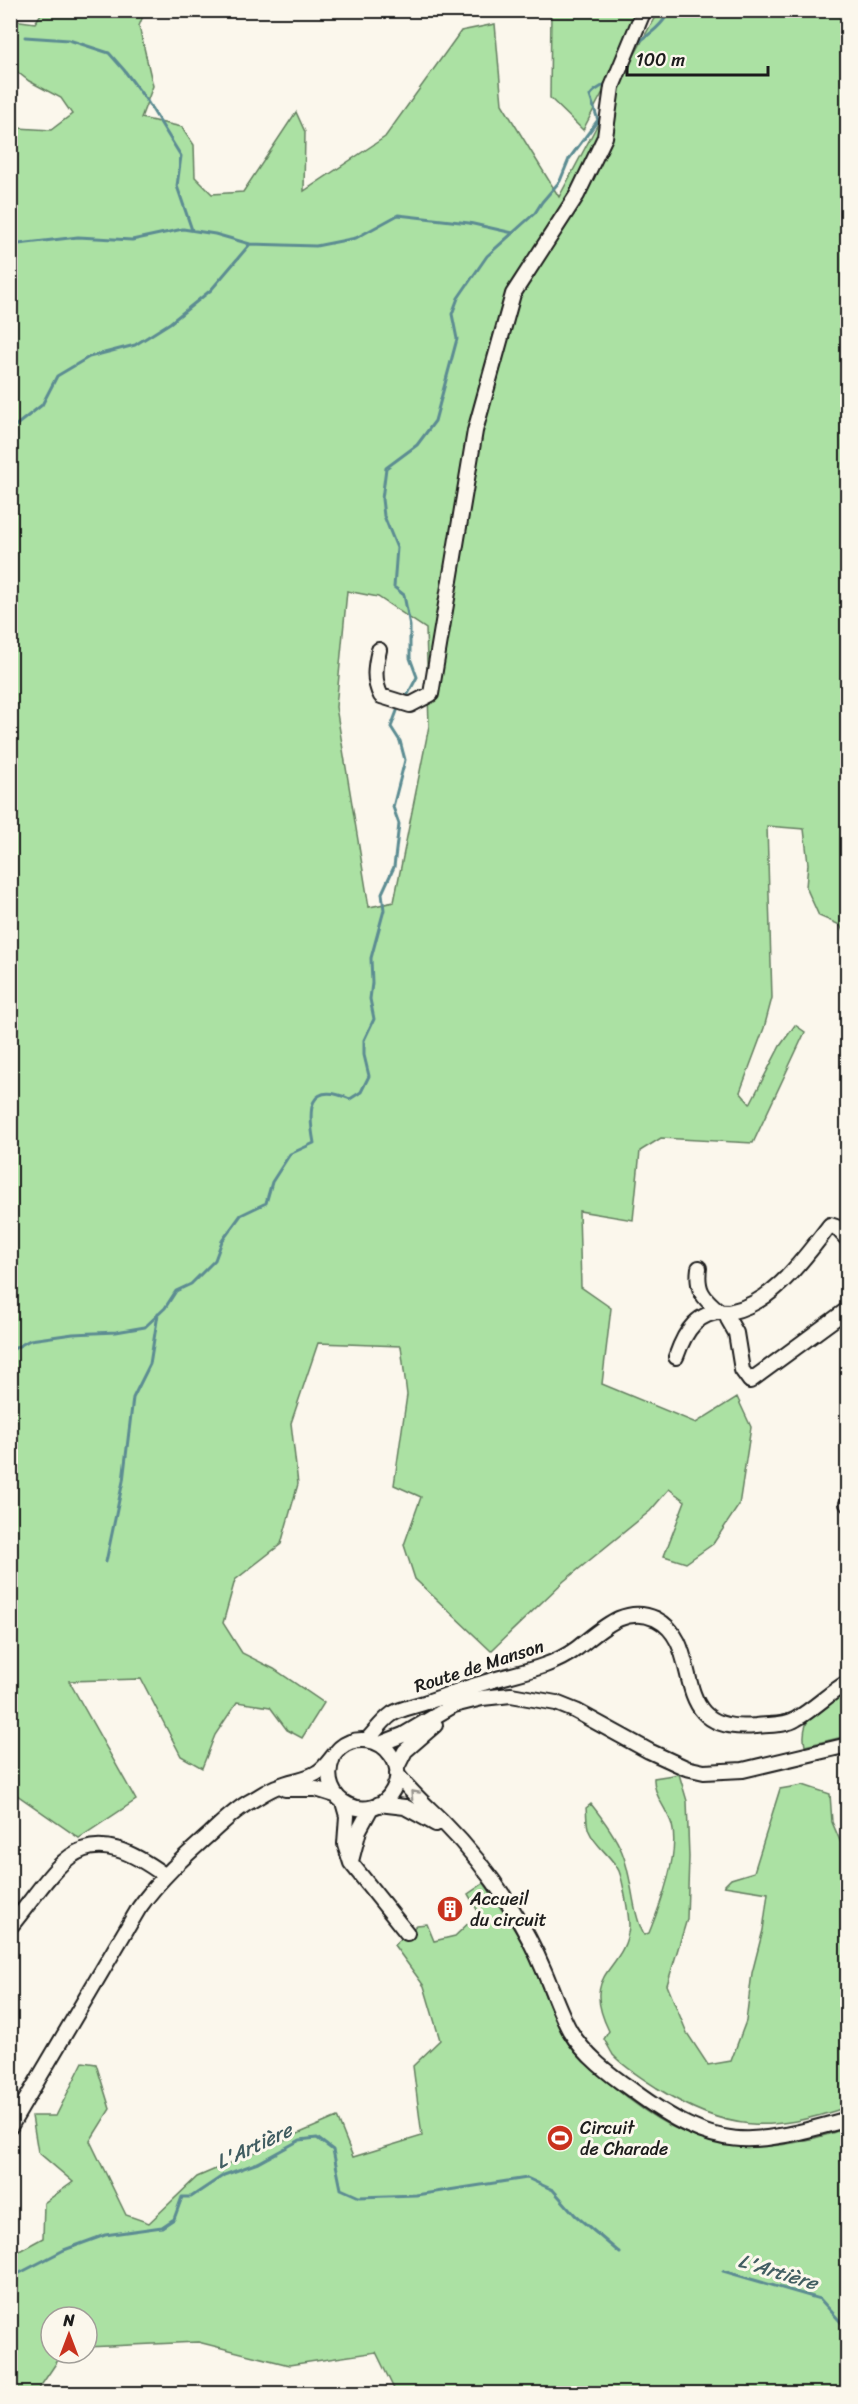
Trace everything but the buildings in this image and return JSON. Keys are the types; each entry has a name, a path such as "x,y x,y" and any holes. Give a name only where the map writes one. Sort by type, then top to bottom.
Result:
{"street":[{"path":"379,650 375,669 376,686 381,696 410,705 431,693 475,431 513,294 577,195 605,137 612,87 644,10"},
{"path":"676,1357 690,1325 701,1316 740,1310 765,1294 798,1267 830,1225 836,1227 848,1240"},
{"path":"699,1268 697,1283 706,1301 724,1312 736,1333 742,1370 750,1381 848,1309"},
{"name":"Route de Manson","path":"373,1742 390,1716 484,1682 549,1664 565,1656 610,1622 634,1614 656,1619 671,1631 680,1647 698,1706 710,1717 726,1725 748,1726 795,1720 848,1682"},
{"path":"10,2127 125,1930 164,1875 226,1819 278,1786 318,1772 347,1743 373,1742 404,1735 445,1710 482,1698 511,1695 556,1703 576,1711 649,1751 686,1768 704,1772 743,1770 848,1745"},
{"path":"351,1863 358,1830 375,1806 389,1796 396,1782 397,1771 405,1751 467,1702"},
{"path":"373,1742 388,1750 397,1771 413,1795 444,1823 486,1870 514,1913 543,1970 565,2021 577,2041 606,2071 648,2102 697,2130 735,2140 778,2138 848,2119"},
{"path":"333,1757 328,1770 328,1781 347,1816 345,1844 351,1863 407,1933"},
{"path":"262,1795 294,1788 316,1789 339,1798 355,1808 405,1807 420,1814 462,1843"},
{"path":"10,1927 59,1865 72,1853 87,1847 99,1846 116,1850 164,1875"}],"green space":[{"path":"43,11 145,11 139,26 153,86 141,118 182,127 194,145 195,177 212,194 243,192 296,112 305,132 304,191 385,137 461,31 495,24 502,104 559,197 658,11 848,11 847,939 840,925 819,916 806,887 808,864 804,829 767,826 772,998 764,1028 740,1092 750,1104 780,1046 795,1025 805,1032 753,1143 661,1138 640,1151 633,1220 579,1211 581,1287 611,1308 602,1384 696,1423 737,1397 751,1427 739,1505 713,1544 686,1563 664,1556 685,1501 669,1489 650,1511 564,1581 491,1651 415,1579 404,1545 421,1497 394,1485 407,1395 401,1346 318,1343 291,1423 298,1484 281,1544 235,1580 223,1623 242,1653 274,1669 324,1703 302,1738 287,1730 270,1707 237,1702 215,1735 202,1768 181,1756 141,1679 69,1681 136,1800 79,1838 10,1790 10,136 18,128 51,130 72,114 61,98 29,81 11,67 10,18 35,23","holes":["347,591 378,597 426,629 429,726 394,902 369,907 336,707"]},
{"path":"551,11 645,11 583,130 550,98"},
{"path":"847,1685 847,1736 805,1746 804,1735 810,1717 823,1703"},
{"path":"679,1774 687,1801 689,1857 687,1919 667,1985 687,2033 708,2065 731,2061 746,2021 752,1973 763,1930 768,1893 724,1886 731,1879 754,1872 780,1789 803,1785 830,1794 832,1822 847,1857 847,2107 795,2121 771,2124 749,2124 727,2120 682,2103 646,2081 613,2055 604,2039 609,2031 601,2011 599,1995 601,1983 626,1942 629,1921 619,1871 589,1831 586,1808 591,1804 619,1846 626,1862 637,1915 644,1935 649,1933 668,1880 674,1837 670,1819 658,1796 654,1778"},
{"name":"Circuit de Charade","path":"484,1883 525,1948 554,2018 571,2047 582,2060 644,2110 698,2138 725,2145 753,2147 782,2145 847,2128 847,2393 396,2393 376,2352 289,2365 198,2342 99,2346 99,2305 39,2305 39,2365 55,2365 36,2393 11,2393 10,2256 43,2238 44,2203 73,2182 38,2152 32,2116 56,2116 83,2062 96,2064 110,2109 90,2141 126,2215 149,2223 197,2177 337,2117 353,2157 422,2136 413,2066 440,2040 424,1986 394,1945 417,1925 427,1924 434,1941 455,1936 479,1913 468,1894"}],"waterway":[{"path":"636,44 651,33 670,10"},
{"path":"25,37 69,40 109,53 124,70 147,101 181,156 177,186 192,230"},
{"path":"407,696 417,677 410,658 410,626 404,595 394,587 397,548 384,516 382,499 386,468 417,445 435,421 457,339 452,314 458,298 487,256 535,213 560,181 569,159 598,120 590,96 608,81"},
{"path":"10,245 78,237 132,240 183,229 215,234 250,244 316,246 356,238 398,215 469,223 513,233"},
{"path":"10,430 42,405 57,376 89,357 135,345 170,323 211,290 250,244"},
{"path":"10,1351 30,1340 145,1327 165,1308 176,1291 191,1284 215,1260 222,1241 241,1215 266,1203 272,1182 290,1154 314,1143 311,1110 318,1096 325,1093 336,1094 350,1099 361,1092 369,1076 364,1055 364,1040 374,1019 370,999 371,958 384,910 382,893 394,867 399,824 393,807 405,760 400,741 391,727 397,711"},
{"path":"106,1562 123,1481 133,1398 150,1364 158,1314"},
{"name":"L'Artière","path":"10,2278 64,2250 105,2235 162,2227 174,2219 182,2197 191,2197 224,2175 258,2163 300,2140 317,2138 333,2150 341,2189 359,2197 416,2195 527,2178 553,2190 575,2215 620,2253"},
{"name":"L'Artière","path":"723,2271 820,2299 848,2330"}],"place":[{"name":"Accueil du circuit","path":"450,1909"},
{"name":"Circuit de Charade","path":"560,2138"}]}
